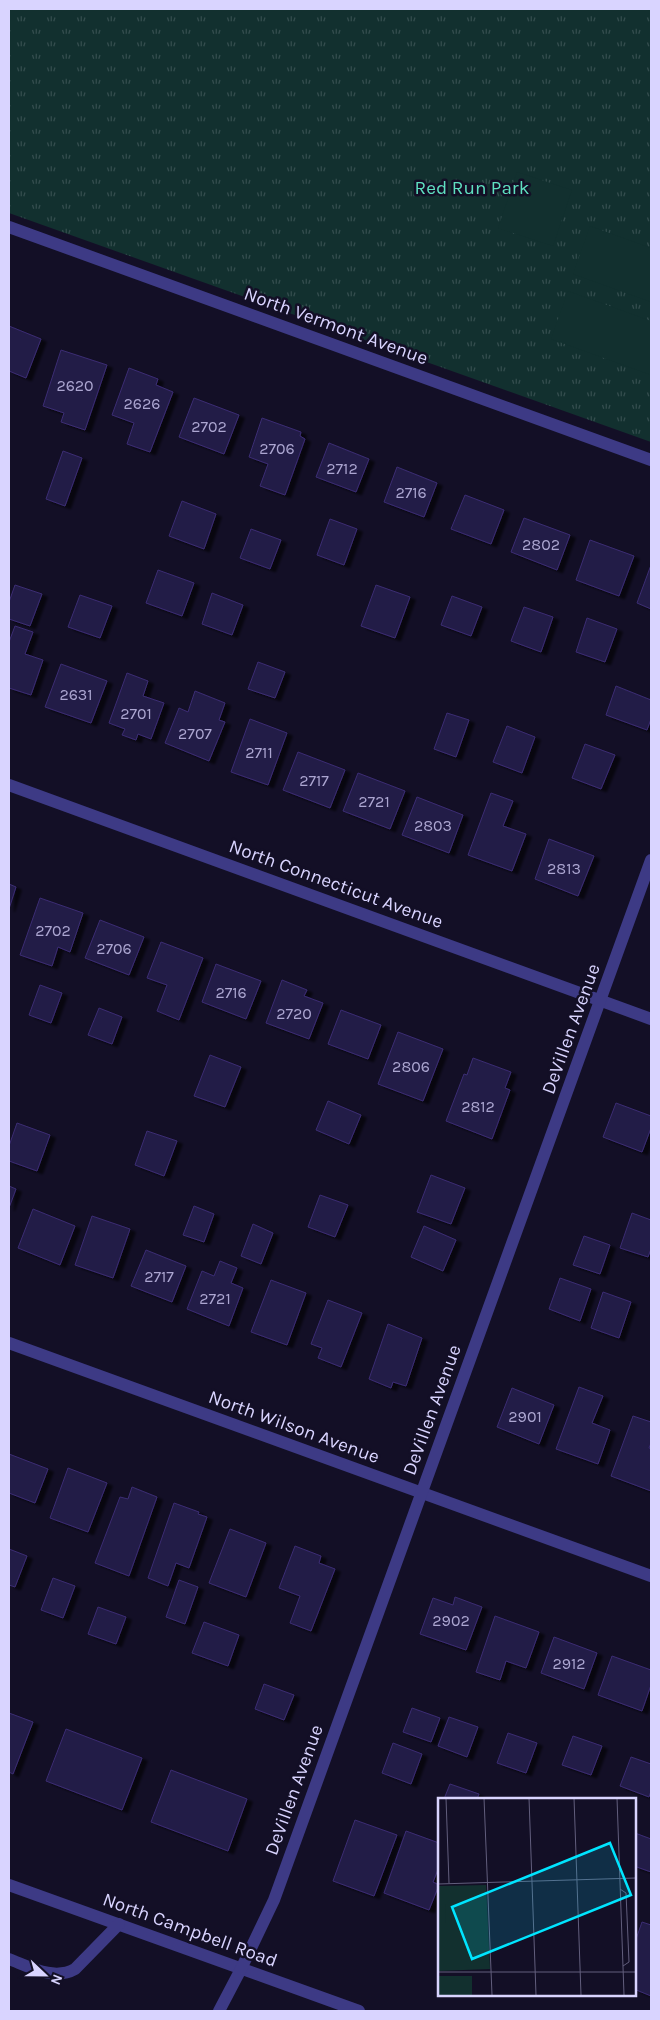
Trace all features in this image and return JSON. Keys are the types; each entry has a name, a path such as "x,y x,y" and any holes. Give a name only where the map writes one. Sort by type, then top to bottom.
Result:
{"street":[{"name":"North Vermont Avenue","path":"9,227 651,460"},
{"name":"North Connecticut Avenue","path":"9,785 651,1019"},
{"name":"DeVillen Avenue","path":"219,2011 274,1900 602,1001 651,860"},
{"name":"North Wilson Avenue","path":"9,1343 651,1576"},
{"name":"North Campbell Road","path":"9,1885 359,2011"},
{"path":"9,1959 50,1974 67,1974 75,1969 119,1924"}],"green space":[{"name":"Red Run Park","path":"9,9 651,9 651,442 9,213"},
{"path":"517,172 572,190 553,246 498,228"},
{"path":"590,226 651,248 651,302 573,274"},
{"path":"568,291 651,321 651,375 551,339"}],"building":[{"path":"9,326 41,339 26,378 9,371"},
{"path":"61,350 107,365 85,430 61,422 64,413 43,406"},
{"path":"129,368 158,379 156,385 173,392 150,452 127,444 134,423 112,415"},
{"path":"194,398 239,415 224,454 179,437"},
{"path":"262,418 301,432 300,436 305,439 285,495 260,486 268,464 249,457"},
{"path":"329,443 369,459 356,492 316,477"},
{"path":"63,451 82,458 65,506 46,499"},
{"path":"397,467 437,483 424,517 384,502"},
{"path":"465,495 504,510 491,544 451,529"},
{"path":"182,501 216,514 204,549 169,536"},
{"path":"524,518 570,535 557,570 511,552"},
{"path":"330,519 357,529 344,565 317,555"},
{"path":"251,529 281,540 270,569 240,558"},
{"path":"590,540 634,556 619,596 576,580"},
{"path":"651,565 651,609 637,603"},
{"path":"158,570 194,583 182,616 146,603"},
{"path":"15,585 42,594 30,626 9,619 9,602"},
{"path":"376,585 410,597 395,638 361,626"},
{"path":"212,593 243,605 232,635 202,624"},
{"path":"80,595 112,606 100,638 68,627"},
{"path":"452,596 482,607 471,636 441,625"},
{"path":"524,607 553,617 541,652 511,641"},
{"path":"587,618 617,629 605,662 576,652"},
{"path":"15,626 33,632 25,654 43,660 31,695 9,688 9,642"},
{"path":"258,662 285,672 275,698 248,689"},
{"path":"61,664 107,681 91,723 45,707"},
{"path":"127,673 148,681 143,696 164,703 151,739 138,734 136,740 122,735 125,729 109,723"},
{"path":"616,686 651,700 651,719 647,730 606,715"},
{"path":"195,691 225,703 219,720 225,722 209,761 165,743 179,708 188,712"},
{"path":"447,713 469,720 456,757 434,749"},
{"path":"250,719 287,733 268,785 231,772"},
{"path":"507,726 535,737 522,773 493,762"},
{"path":"585,744 615,755 601,789 572,778"},
{"path":"298,752 345,770 330,808 283,790"},
{"path":"358,773 405,791 390,829 343,811"},
{"path":"491,793 513,801 503,826 526,834 512,871 468,855"},
{"path":"417,797 463,815 449,853 402,835"},
{"path":"549,839 594,856 578,896 535,879"},
{"path":"9,884 16,887 9,909"},
{"path":"40,898 83,913 70,952 58,947 52,966 20,955"},
{"path":"100,920 144,937 129,975 85,958"},
{"path":"161,942 203,958 179,1020 157,1011 167,985 147,978"},
{"path":"216,964 261,981 246,1019 202,1002"},
{"path":"282,980 307,990 304,996 323,1003 309,1039 266,1023"},
{"path":"40,985 62,993 51,1023 29,1015"},
{"path":"99,1008 122,1017 112,1044 88,1035"},
{"path":"341,1010 381,1025 368,1059 328,1044"},
{"path":"398,1032 443,1049 423,1101 378,1084"},
{"path":"210,1055 241,1067 225,1107 194,1096"},
{"path":"473,1058 511,1072 505,1088 510,1090 492,1139 446,1121 464,1074 467,1075"},
{"path":"328,1101 361,1115 349,1144 316,1130"},
{"path":"616,1103 651,1116 651,1128 642,1152 603,1137"},
{"path":"17,1123 50,1135 37,1171 9,1161 9,1146"},
{"path":"147,1131 177,1141 164,1176 135,1165"},
{"path":"431,1175 465,1188 451,1224 417,1212"},
{"path":"9,1186 16,1189 9,1208"},
{"path":"320,1195 348,1205 335,1237 308,1227"},
{"path":"194,1206 214,1214 204,1242 183,1235"},
{"path":"33,1209 75,1226 60,1265 18,1248"},
{"path":"632,1213 651,1220 651,1249 648,1257 620,1248"},
{"path":"92,1216 130,1229 113,1278 75,1265"},
{"path":"253,1224 273,1233 261,1264 241,1256"},
{"path":"424,1226 456,1240 443,1271 411,1257"},
{"path":"584,1236 610,1245 600,1274 573,1265"},
{"path":"146,1250 186,1266 172,1302 131,1286"},
{"path":"220,1261 237,1268 231,1283 243,1288 229,1326 187,1309 202,1271 214,1276"},
{"path":"560,1278 591,1289 580,1321 549,1309"},
{"path":"271,1280 306,1293 287,1345 251,1332"},
{"path":"603,1292 631,1302 619,1338 591,1328"},
{"path":"328,1300 362,1313 341,1367 318,1358 322,1348 311,1344"},
{"path":"388,1324 422,1338 406,1386 393,1382 391,1388 369,1379"},
{"path":"579,1387 603,1396 592,1423 610,1430 598,1464 556,1449"},
{"path":"512,1388 554,1405 539,1444 497,1427"},
{"path":"633,1416 651,1422 651,1443 649,1448 651,1449 651,1491 611,1476"},
{"path":"9,1454 48,1469 35,1503 9,1493"},
{"path":"68,1468 107,1483 88,1532 50,1518"},
{"path":"132,1487 157,1497 129,1576 95,1563 120,1497 128,1499"},
{"path":"174,1503 207,1517 189,1568 176,1563 168,1586 148,1578"},
{"path":"230,1529 266,1543 246,1597 209,1583"},
{"path":"295,1546 321,1556 319,1563 335,1569 311,1631 290,1623 300,1596 279,1588"},
{"path":"9,1549 27,1556 15,1587 9,1585"},
{"path":"53,1578 75,1586 63,1618 41,1610"},
{"path":"179,1580 198,1587 185,1624 166,1617"},
{"path":"455,1597 482,1607 466,1650 420,1634 433,1598 453,1605"},
{"path":"98,1607 126,1617 116,1644 88,1634"},
{"path":"495,1616 539,1632 526,1668 506,1661 500,1680 476,1672"},
{"path":"204,1622 239,1635 228,1666 192,1653"},
{"path":"554,1637 597,1653 584,1689 541,1673"},
{"path":"612,1656 651,1670 651,1685 642,1711 598,1695"},
{"path":"264,1684 294,1695 284,1720 255,1709"},
{"path":"412,1708 440,1718 431,1742 403,1732"},
{"path":"9,1713 33,1722 13,1774 9,1772"},
{"path":"449,1717 478,1727 467,1757 438,1746"},
{"path":"66,1729 142,1758 122,1810 46,1781"},
{"path":"508,1733 537,1743 526,1773 497,1763"},
{"path":"573,1736 602,1746 591,1775 562,1765"},
{"path":"393,1743 422,1754 411,1784 382,1773"},
{"path":"631,1757 651,1764 651,1791 649,1797 620,1786"},
{"path":"171,1770 247,1799 228,1851 151,1822"},
{"path":"450,1784 479,1794 477,1798 444,1798"},
{"path":"355,1820 397,1835 374,1896 333,1881"},
{"path":"406,1831 438,1843 438,1870 433,1882 438,1884 438,1888 429,1910 384,1893"},
{"path":"635,1833 651,1839 651,1872 635,1866"},
{"path":"642,1922 651,1925 651,1996 635,1989 635,1942"}]}
